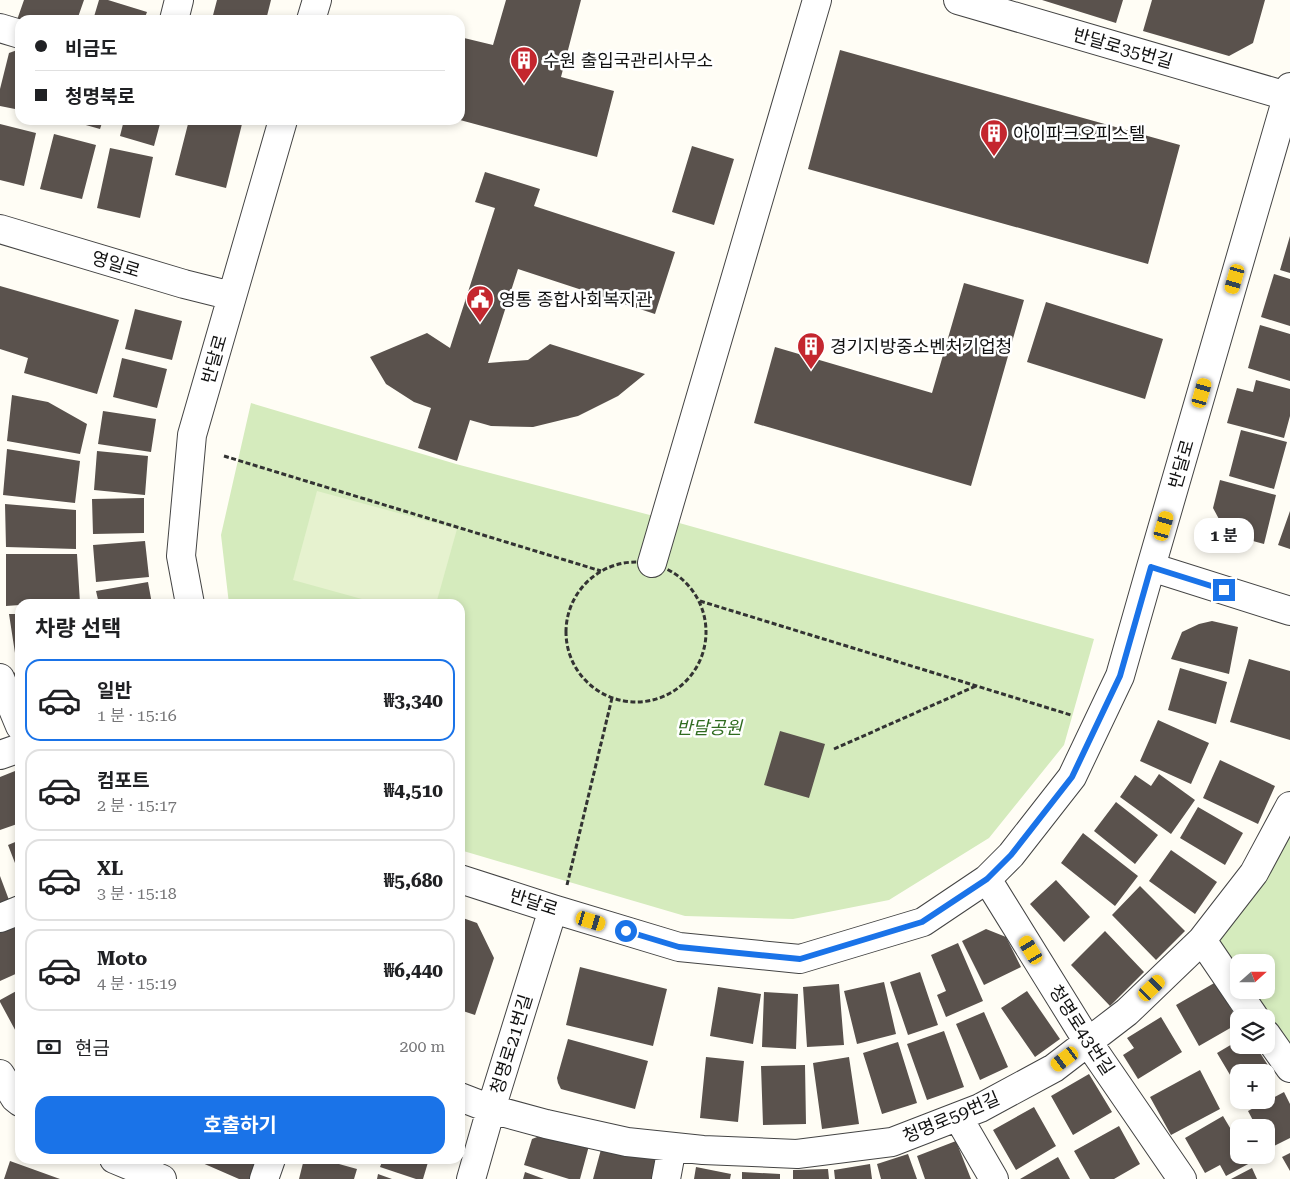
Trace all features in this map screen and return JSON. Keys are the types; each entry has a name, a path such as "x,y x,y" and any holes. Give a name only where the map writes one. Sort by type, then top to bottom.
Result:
{"street":[{"path":"175,15 179,0"},
{"path":"312,15 317,0"},
{"path":"652,563 817,0"},
{"name":"반달로35번길","path":"971,2 1289,93"},
{"path":"0,28 15,32"},
{"name":"반달로","path":"465,880 560,898 679,947 800,959 922,922 987,879 1011,855 1072,777 1120,676 1289,93"},
{"name":"반달로","path":"189,599 181,556 192,435 281,125"},
{"name":"영일로","path":"0,229 184,284 232,296"},
{"path":"1151,567 1290,611"},
{"path":"0,678 15,714"},
{"path":"0,755 15,750"},
{"name":"청명로59번길","path":"465,1100 546,1124 627,1142 672,1147 797,1154 892,1142 980,1108 1054,1068 1128,1012 1202,940 1254,872 1290,806"},
{"name":"청명로43번길","path":"987,879 1088,1042 1182,1179"},
{"name":"청명로21번길","path":"471,1179 491,1109 560,898"},
{"path":"0,918 15,912"},
{"path":"1202,940 1249,1009"},
{"path":"1275,1047 1290,1068"},
{"path":"0,1074 15,1098"},
{"path":"958,1117 994,1179"},
{"path":"666,1179 672,1147"},
{"path":"126,1164 162,1179"},
{"path":"264,1179 269,1164"}],"path":[{"path":"224,456 601,571"},
{"path":"632,561 652,563 674,572 685,580 697,596 706,619 706,643 698,666 685,683 662,698 636,702 612,698 585,680 574,664 566,640 567,617 575,597 590,578 601,571 611,566 632,561"},
{"path":"699,601 1077,716"},
{"path":"834,749 977,686"},
{"path":"560,898 612,698"}],"green space":[{"name":"반달공원","path":"251,403 456,464 665,519 1094,639 1064,745 989,838 889,900 793,919 685,916 465,851 465,599 228,599 221,535"},
{"path":"317,491 457,529 437,599 362,599 293,580"},
{"path":"1290,829 1290,1070 1275,1046 1275,1009 1252,1009 1246,999 1275,999 1275,954 1230,954 1230,975 1212,946"}],"building":[{"path":"24,0 84,0 79,15 19,15"},
{"path":"99,0 108,0 147,12 146,15 94,15"},
{"path":"217,0 271,0 267,15 213,15"},
{"name":"수원 출입국관리사무소","path":"506,0 581,0 561,77 614,91 597,157 465,121 465,38 493,45"},
{"path":"1042,0 1123,0 1116,23"},
{"path":"1152,0 1265,0 1253,43 1229,56 1143,31"},
{"name":"아이파크오피스텔","path":"840,50 1180,145 1148,264 808,169"},
{"path":"15,51 15,109 0,106 0,89 9,53"},
{"path":"0,124 36,133 24,186 0,180"},
{"path":"86,125 101,125 100,129"},
{"path":"123,125 160,125 154,146 120,136"},
{"path":"188,125 242,125 226,188 175,175"},
{"path":"54,134 96,145 82,199 40,189"},
{"path":"692,146 734,159 714,225 672,212"},
{"path":"110,148 153,157 140,218 97,208"},
{"name":"영통 종합사회복지관","path":"485,172 540,189 534,206 675,252 655,314 518,269 488,363 528,360 550,344 645,374 618,396 578,416 533,427 491,426 470,420 457,461 418,448 431,408 414,402 386,384 370,357 427,333 450,348 495,208 475,202"},
{"path":"1290,236 1290,273 1280,270"},
{"path":"1274,274 1290,279 1290,326 1261,317"},
{"name":"경기지방중소벤처기업청","path":"964,283 1024,300 971,486 754,423 775,347 932,393"},
{"path":"0,286 119,320 97,394 24,373 28,358 0,349"},
{"path":"1046,302 1163,339 1145,399 1027,362"},
{"path":"135,309 182,321 172,360 125,349"},
{"path":"1260,325 1290,334 1290,381 1248,368"},
{"path":"122,358 167,369 157,408 113,397"},
{"path":"1256,380 1290,389 1290,416 1284,438 1227,423 1237,388 1253,392"},
{"path":"12,395 48,402 87,424 80,454 7,441"},
{"path":"103,411 156,419 151,452 98,444"},
{"path":"1241,430 1287,442 1274,489 1229,476"},
{"path":"7,449 80,461 75,503 3,495"},
{"path":"97,451 148,456 145,495 94,490"},
{"path":"1220,480 1276,495 1264,544 1227,534 1213,508"},
{"path":"144,498 144,533 93,534 92,499"},
{"path":"5,504 76,510 76,549 6,547"},
{"path":"1290,511 1290,549 1278,545"},
{"path":"145,541 149,577 96,582 93,545"},
{"path":"6,554 77,554 80,599 15,599 15,605 6,606"},
{"path":"148,582 151,599 98,599 96,591"},
{"path":"9,614 15,614 15,653"},
{"path":"1212,621 1238,627 1229,674 1171,659 1182,632 1199,624"},
{"path":"1249,659 1290,671 1290,740 1230,722"},
{"path":"1180,668 1227,682 1216,724 1168,710"},
{"path":"1158,720 1209,743 1191,784 1140,761"},
{"path":"780,731 825,744 809,798 764,785"},
{"path":"1220,760 1275,786 1258,824 1203,798"},
{"path":"15,771 15,825 0,830 0,777"},
{"path":"1159,774 1195,800 1171,834 1120,797 1135,775 1151,786"},
{"path":"1116,802 1158,835 1135,864 1094,831"},
{"path":"1198,807 1243,833 1225,865 1180,838"},
{"path":"1083,833 1138,876 1115,906 1061,863"},
{"path":"15,842 15,863 8,845"},
{"path":"1171,850 1217,882 1195,914 1149,881"},
{"path":"0,876 9,900 0,903"},
{"path":"1056,880 1090,917 1064,942 1030,904"},
{"path":"1140,886 1185,931 1156,960 1112,915"},
{"path":"465,919 477,923 494,958 475,1015 465,1012"},
{"path":"15,924 15,974 0,981 0,930"},
{"path":"986,929 1006,937 1021,967 984,985 962,941"},
{"path":"1105,931 1144,972 1110,1006 1071,965"},
{"path":"958,943 983,1001 946,1017 937,995 946,991 931,955"},
{"path":"580,967 667,989 653,1046 566,1025"},
{"path":"920,972 938,1025 908,1035 890,982"},
{"path":"884,982 896,1034 857,1044 844,991"},
{"path":"1216,982 1231,1009 1230,1028 1199,1046 1176,1005"},
{"path":"839,984 844,1045 807,1047 803,987"},
{"path":"718,987 761,994 753,1044 710,1036"},
{"path":"1027,991 1060,1039 1035,1057 1001,1008"},
{"path":"15,992 15,1030 0,1002 0,1000"},
{"path":"764,992 798,994 796,1049 762,1047"},
{"path":"984,1012 1008,1067 980,1080 956,1024"},
{"path":"1161,1017 1182,1052 1138,1079 1123,1055 1134,1048 1127,1038"},
{"path":"944,1031 964,1087 927,1100 907,1044"},
{"path":"568,1039 648,1061 635,1109 561,1089 557,1078"},
{"path":"898,1042 917,1103 882,1114 863,1053"},
{"path":"1230,1045 1230,1054 1261,1054 1267,1064 1230,1064 1230,1075 1217,1053"},
{"path":"706,1057 744,1061 738,1122 700,1118"},
{"path":"849,1057 859,1124 822,1129 813,1063"},
{"path":"805,1065 806,1124 763,1125 761,1066"},
{"path":"1200,1070 1220,1109 1171,1135 1150,1097"},
{"path":"1089,1074 1112,1112 1073,1135 1051,1096"},
{"path":"1284,1092 1290,1104 1290,1138 1275,1146 1275,1119 1252,1119 1248,1111 1252,1109 1275,1109 1275,1097"},
{"path":"1034,1107 1056,1146 1016,1170 993,1130"},
{"path":"1223,1116 1230,1128 1230,1164 1248,1164 1226,1176 1220,1165 1205,1173 1185,1138"},
{"path":"1119,1126 1140,1164 1114,1179 1090,1179 1074,1151"},
{"path":"555,1130 590,1142 580,1179 569,1179 524,1165 532,1139"},
{"path":"956,1141 971,1179 925,1179 917,1156"},
{"path":"603,1142 655,1156 660,1179 593,1179"},
{"path":"1290,1153 1290,1171 1282,1157"},
{"path":"908,1154 917,1179 881,1179 877,1164"},
{"path":"1058,1157 1070,1179 1020,1179"},
{"path":"10,1161 60,1179 4,1179"},
{"path":"205,1164 256,1164 252,1179 239,1179"},
{"path":"303,1164 339,1164 357,1169 354,1179 299,1179"},
{"path":"381,1164 428,1164 423,1179 416,1179 380,1167"},
{"path":"870,1164 872,1179 835,1179 834,1170"},
{"path":"696,1167 731,1174 730,1179 694,1179"},
{"path":"1252,1168 1257,1179 1231,1179"},
{"path":"828,1169 829,1179 793,1179 793,1170"},
{"path":"525,1172 544,1179 523,1179"},
{"path":"742,1172 780,1174 780,1179 742,1179"},
{"path":"378,1174 392,1179 377,1179"}],"place":[{"name":"수원 출입국관리사무소","path":"524,84"},
{"name":"아이파크오피스텔","path":"994,157"},
{"name":"영통 종합사회복지관","path":"480,323"},
{"name":"경기지방중소벤처기업청","path":"811,370"}],"route":[{"path":"626,931 679,947 800,959 922,922 987,879 1011,855 1072,777 1120,676 1151,567 1224,590"}]}
